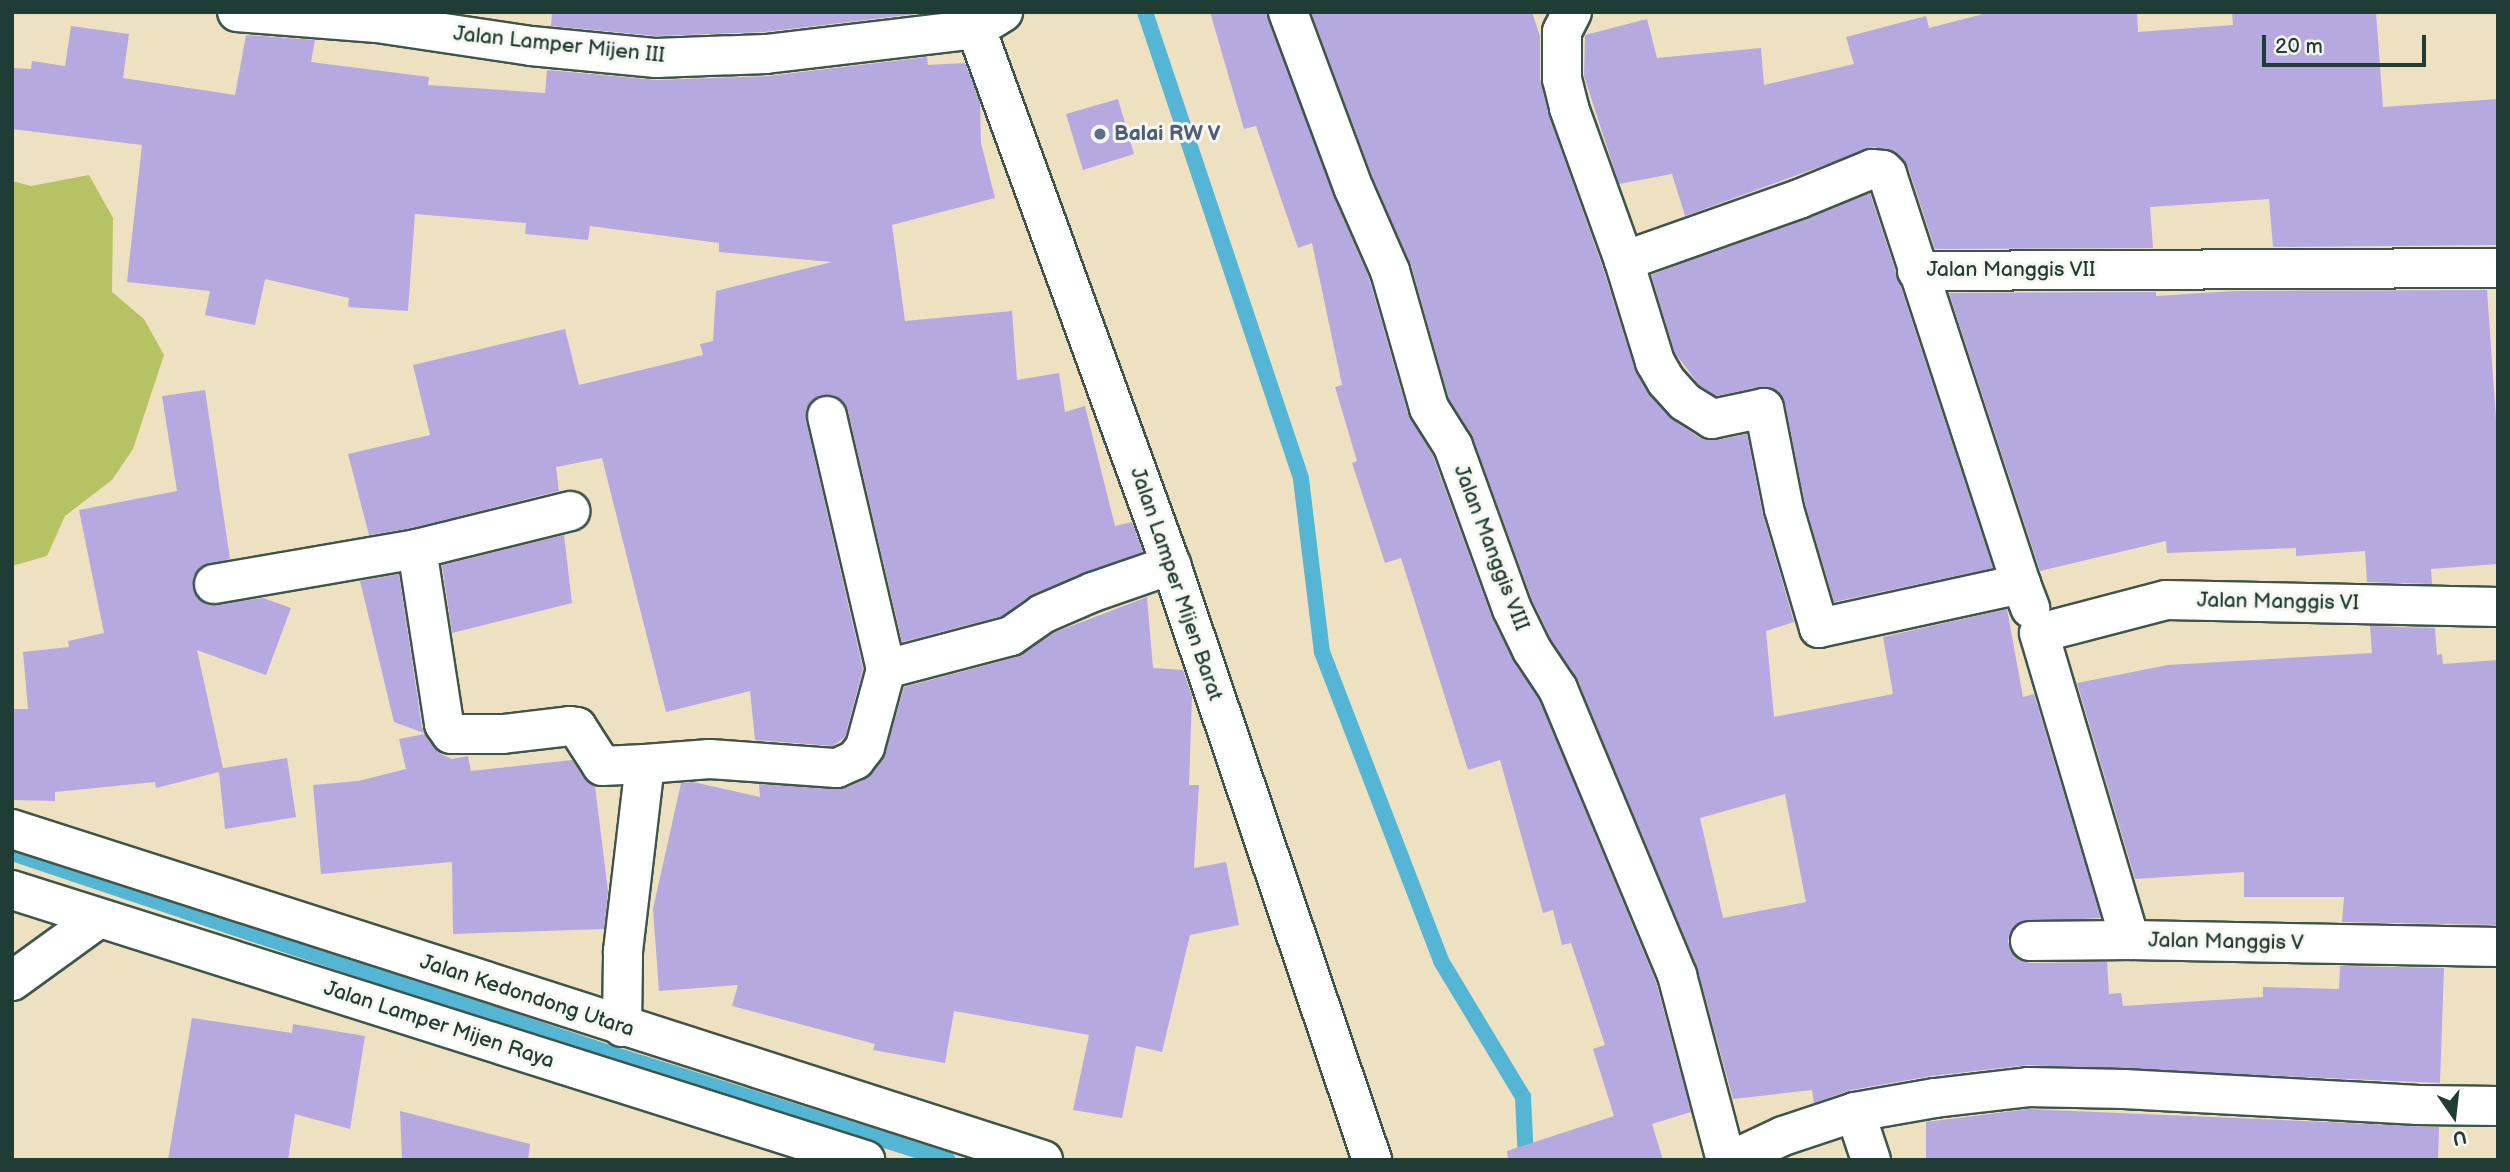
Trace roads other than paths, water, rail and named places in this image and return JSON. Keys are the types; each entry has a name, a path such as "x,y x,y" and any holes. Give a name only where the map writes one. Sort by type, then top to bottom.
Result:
{"street":[{"name":"Jalan Lamper Mijen III","path":"237,12 377,23 531,46 656,58 766,54 983,18"},
{"name":"Jalan Manggis VIII","path":"1288,12 1354,189 1390,271 1429,408 1453,446 1512,609 1532,650 1558,689 1677,975 1726,1160"},
{"path":"1572,12 1562,32 1562,79 1569,108 1624,261 1656,362 1666,381 1685,401 1712,419 1764,408 1784,509 1819,628 2021,584"},
{"name":"Jalan Lamper Mijen Barat","path":"983,18 1372,1160"},
{"name":"Jalan Manggis VII","path":"1624,261 1878,169 1887,174 1917,271 2498,268"},
{"name":"Jalan Manggis V","path":"1917,271 2021,584 2050,630 2130,940 2498,947"},
{"path":"417,549 444,724 451,734 503,734 577,727 602,766 710,759 837,768 855,760 865,747 887,669 827,416"},
{"path":"214,584 417,549 570,511"},
{"path":"887,669 1011,636 1042,614 1093,592 1171,565"},
{"name":"Jalan Manggis VI","path":"2050,630 2166,600 2498,607"},
{"path":"622,1027 623,951 645,764"},
{"name":"Jalan Kedondong Utara","path":"12,829 1043,1160"},
{"name":"Jalan Lamper Mijen Raya","path":"12,890 865,1160"},
{"path":"12,981 99,918"},
{"path":"2030,942 2130,940"},
{"path":"1732,1160 1783,1136 1855,1112 1935,1098 2028,1087 2124,1089 2406,1105 2498,1106"},
{"path":"1855,1112 1871,1160"}],"waterway":[{"path":"1145,12 1301,479 1322,652 1441,961 1523,1097 1526,1160"},
{"path":"12,853 612,1054 948,1160"}],"place":[{"name":"Balai RW V","path":"1100,134"}]}
